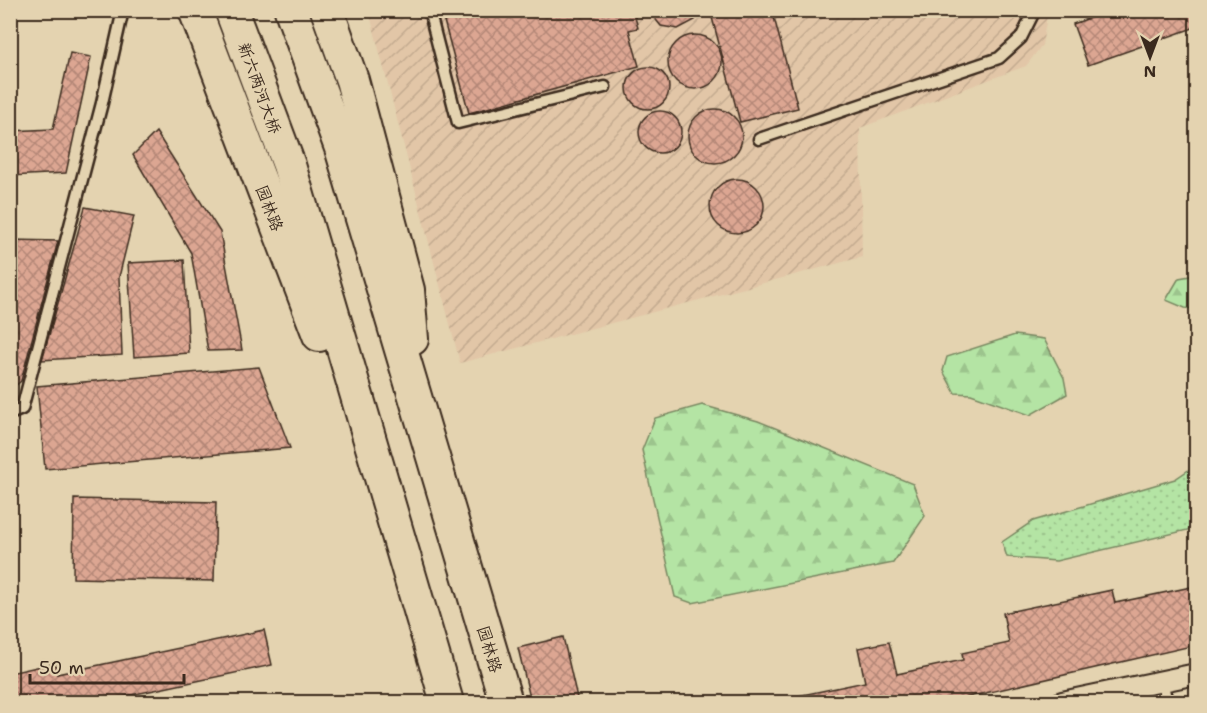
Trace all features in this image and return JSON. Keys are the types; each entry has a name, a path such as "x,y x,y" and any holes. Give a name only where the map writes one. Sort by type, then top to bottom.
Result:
{"main road":[{"name":"园林路","path":"195,10 334,373 357,398"},
{"name":"新六两河大桥","path":"231,10 289,165"},
{"name":"园林路","path":"291,10 341,148 506,702"},
{"name":"园林路","path":"327,10 352,80 408,290 412,331 413,388"},
{"name":"园林路","path":"289,165 447,702"}],"street":[{"path":"1062,702 1197,674"}],"lane":[{"path":"10,414 22,409 102,103 123,10"},
{"path":"429,10 458,123 604,87"},
{"path":"759,139 999,58 1021,38 1035,10"},
{"path":"1162,681 1167,702"}],"shaded area":[{"path":"369,11 1048,11 1042,45 1026,66 860,128 862,257 460,363"}],"green space":[{"path":"1196,275 1196,309 1185,308 1166,300 1179,278"},
{"path":"1015,335 1044,339 1064,378 1067,394 1030,415 971,394 955,393 943,371 947,357"},
{"path":"702,405 758,421 913,484 925,516 893,563 692,603 675,597 642,450 655,418"},
{"path":"1196,465 1196,528 1056,561 1007,557 1002,542 1033,521 1175,479"}],"building":[{"path":"441,10 633,10 638,28 629,30 639,66 469,113"},
{"path":"648,10 700,10 695,20 678,29 661,26"},
{"path":"710,10 772,10 798,108 740,122"},
{"path":"1112,10 1196,10 1196,27 1088,65 1073,24"},
{"path":"690,35 700,35 710,39 718,47 722,62 718,77 710,85 700,89 690,89 680,85 672,77 668,67 668,57 672,47 680,39"},
{"path":"70,53 91,57 66,173 10,176 10,131 53,129"},
{"path":"648,67 663,73 669,88 663,103 648,109 633,103 627,88 633,73"},
{"path":"710,109 720,109 730,113 738,121 742,136 738,151 730,159 720,163 710,163 700,159 692,151 688,141 688,131 692,121 700,113"},
{"path":"660,111 675,117 681,132 675,147 660,153 645,147 639,132 645,117"},
{"path":"156,132 220,232 242,350 208,351 191,253 133,155"},
{"path":"732,179 742,179 752,183 760,191 764,206 760,221 752,229 742,233 732,233 722,229 714,221 710,211 710,201 714,191 722,183"},
{"path":"85,207 134,216 119,277 122,355 42,360"},
{"path":"10,240 58,241 21,381 10,390"},
{"path":"184,260 189,353 134,357 128,263"},
{"path":"259,367 290,448 45,469 37,386"},
{"path":"74,499 216,502 214,581 73,578"},
{"path":"1196,586 1196,645 946,702 769,702 865,682 858,648 889,642 897,674 963,660 962,653 1009,643 1003,613 1112,590 1115,603"},
{"path":"264,630 272,665 98,702 68,702 67,698 45,702 10,702 10,673 55,663 57,674"},
{"path":"563,637 578,702 531,702 518,648"},
{"path":"753,699 754,702 735,702"}]}
